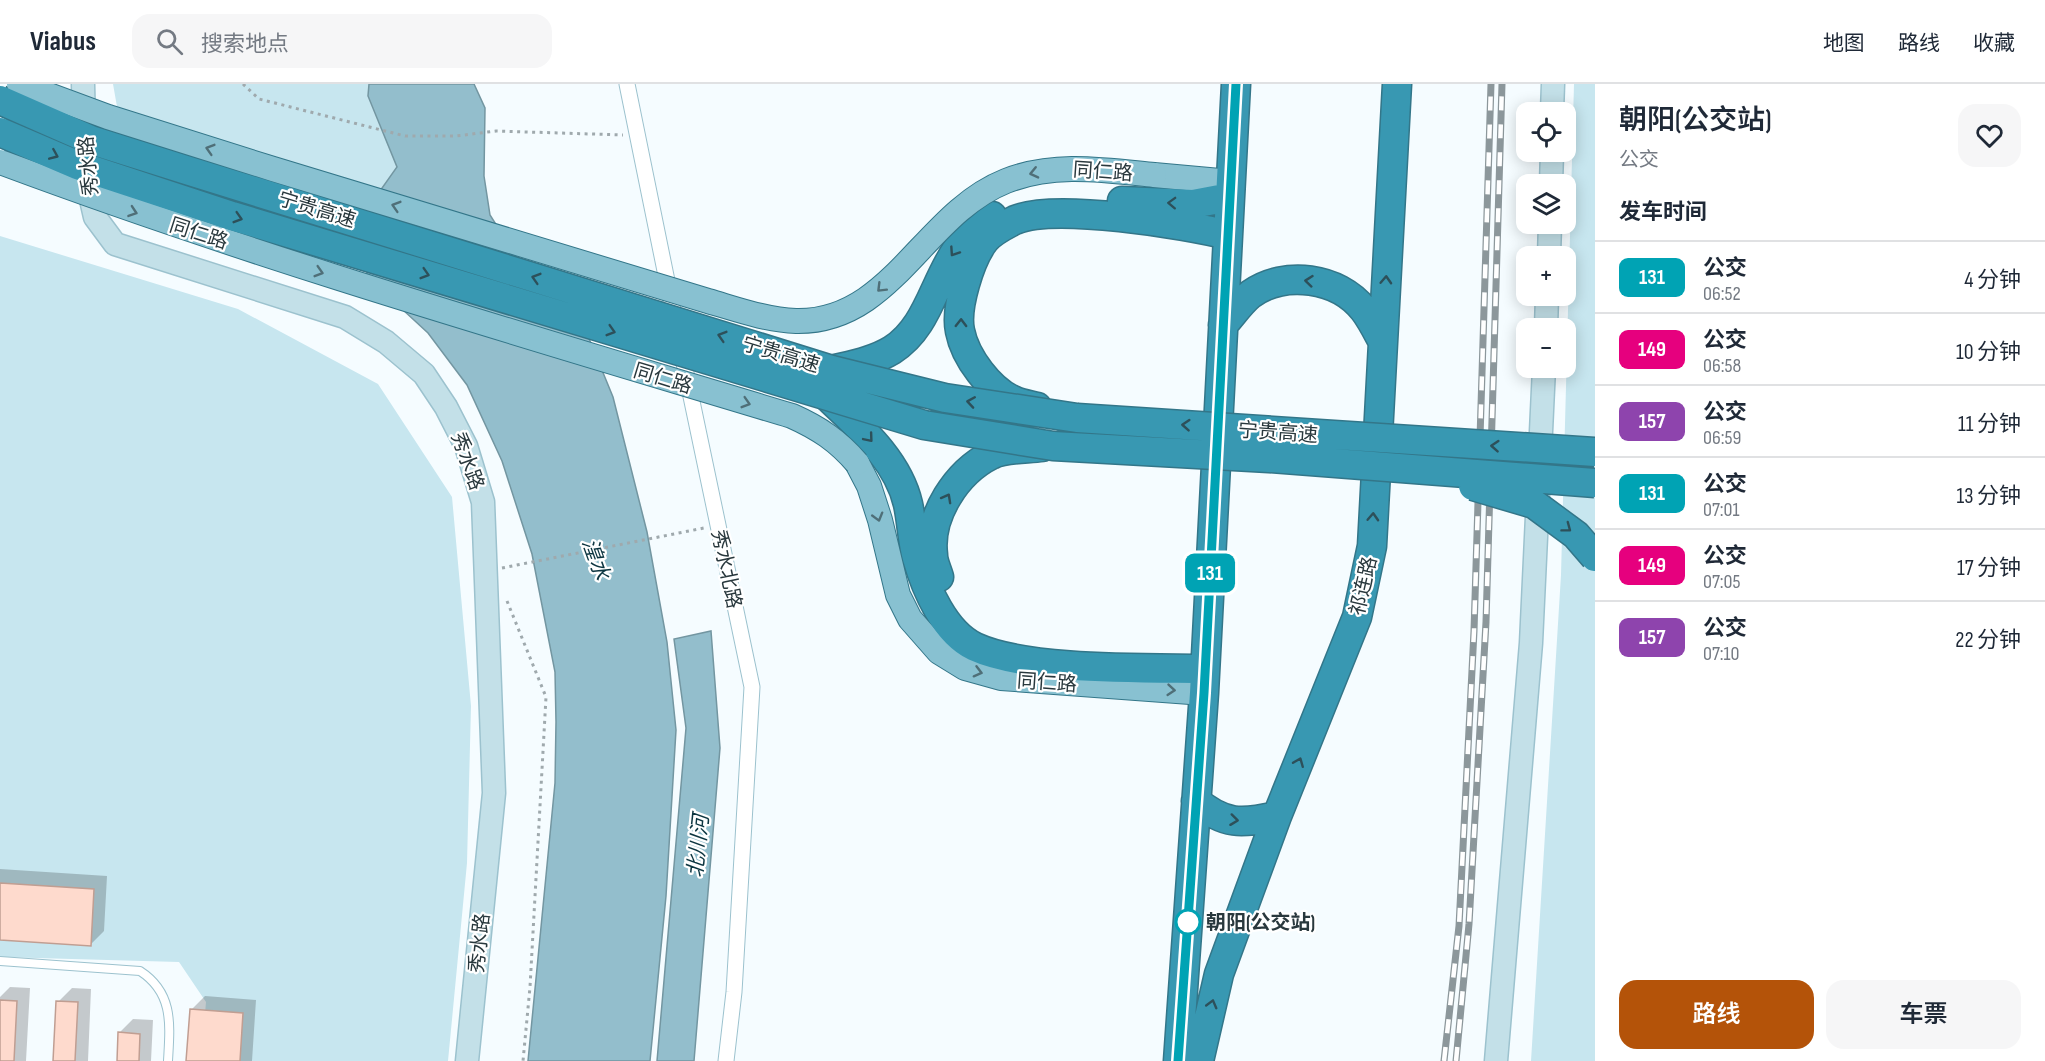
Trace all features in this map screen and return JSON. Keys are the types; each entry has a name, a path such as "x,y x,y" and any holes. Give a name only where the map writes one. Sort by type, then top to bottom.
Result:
{"highway":[{"path":"1178,1061 1205,672 1236,84"},
{"name":"祁连路","path":"1199,1061 1219,974 1277,816 1358,617 1372,546 1396,84"},
{"name":"宁贵高速","path":"0,100 91,140 830,383 924,424 1053,446 1269,458 1595,483"},
{"name":"宁贵高速","path":"0,132 76,165 232,216 830,383 1077,418 1595,452"},
{"path":"1205,672 1002,643 983,633 959,615 924,555 908,502 892,465 864,431 830,383 894,349 913,331 925,312 945,265 962,240 983,221 1006,207 1034,200 1058,199 1193,204 1230,189"},
{"path":"1077,418 1013,401 991,383 975,365 960,330 963,293 972,263 986,239 1017,220 1050,214 1087,215 1194,226 1228,235"},
{"path":"1223,325 1250,295 1271,284 1295,279 1320,282 1343,292 1364,309 1383,342"},
{"path":"924,555 948,495 967,471 993,454 1053,446"},
{"path":"1269,458 1472,486 1534,504 1576,535 1595,557"},
{"path":"1196,801 1212,814 1229,821 1253,821 1277,816"}],"main road":[{"name":"同仁路","path":"19,84 108,117 273,169 708,301 766,317 797,321 826,318 855,308 876,294 954,214 979,194 1006,181 1033,172 1066,168 1154,175 1230,189"},
{"name":"同仁路","path":"0,162 129,210 263,254 792,417 819,429 842,445 857,463 869,486 880,520 898,595 910,620 939,652 965,668 1001,678 1205,672"}],"street":[{"name":"秀水路","path":"83,84 86,182 95,217 115,244 345,317 386,342 424,375 446,407 466,446 483,502 498,572 494,793 467,1061"},
{"name":"秀水北路","path":"627,84 752,687 734,992 726,1061"},
{"path":"1552,102 1553,84"},
{"path":"1496,1061 1531,643 1544,378"}],"lane":[{"path":"0,961 140,970 152,978 163,993 170,1015 168,1061"}],"path":[{"path":"243,84 259,99 405,136 456,136 496,131 638,135"},
{"path":"520,566 717,525"},
{"path":"506,598 508,608 524,638 546,697 530,987 523,1061"}],"shaded area":[{"path":"113,84 369,84 368,96 397,167 375,198 373,214 122,135"},
{"path":"1574,84 1595,84 1595,1061 1531,1061 1561,575 1566,378 1576,378 1576,318 1568,318 1568,306 1576,306 1576,246 1570,246 1570,234 1576,234 1576,174 1572,174 1572,162 1576,162 1576,102 1574,102"},
{"path":"0,236 238,309 378,384 452,497 471,706 467,863 448,1061 201,1061 206,1002 179,962 0,957"}],"water":[{"name":"湟水","path":"369,84 474,84 485,108 484,176 490,215 516,256 572,306 581,319 613,397 647,532 667,642 676,730 666,896 650,1061 528,1061 555,783 555,672 532,554 502,461 467,385 428,333 402,309 366,283 375,198 397,167 368,96"},
{"name":"北川河","path":"711,631 720,748 694,1061 657,1061 686,728 674,639"}],"building":[{"path":"0,883 94,889 91,946 0,940"},
{"path":"0,1000 17,1001 14,1061 0,1061"},
{"path":"56,1001 78,1002 75,1061 53,1061"},
{"path":"190,1009 243,1013 240,1061 186,1061"},
{"path":"118,1032 140,1034 139,1061 117,1061"}],"railway":[{"path":"1444,1061 1459,926 1474,631 1491,84"},
{"path":"1456,1061 1469,924 1486,622 1502,84"}],"bus line":[{"name":"131","path":"1178,1061 1204,693 1236,84"}],"place":[{"name":"朝阳(公交站)","path":"1188,922"}]}
